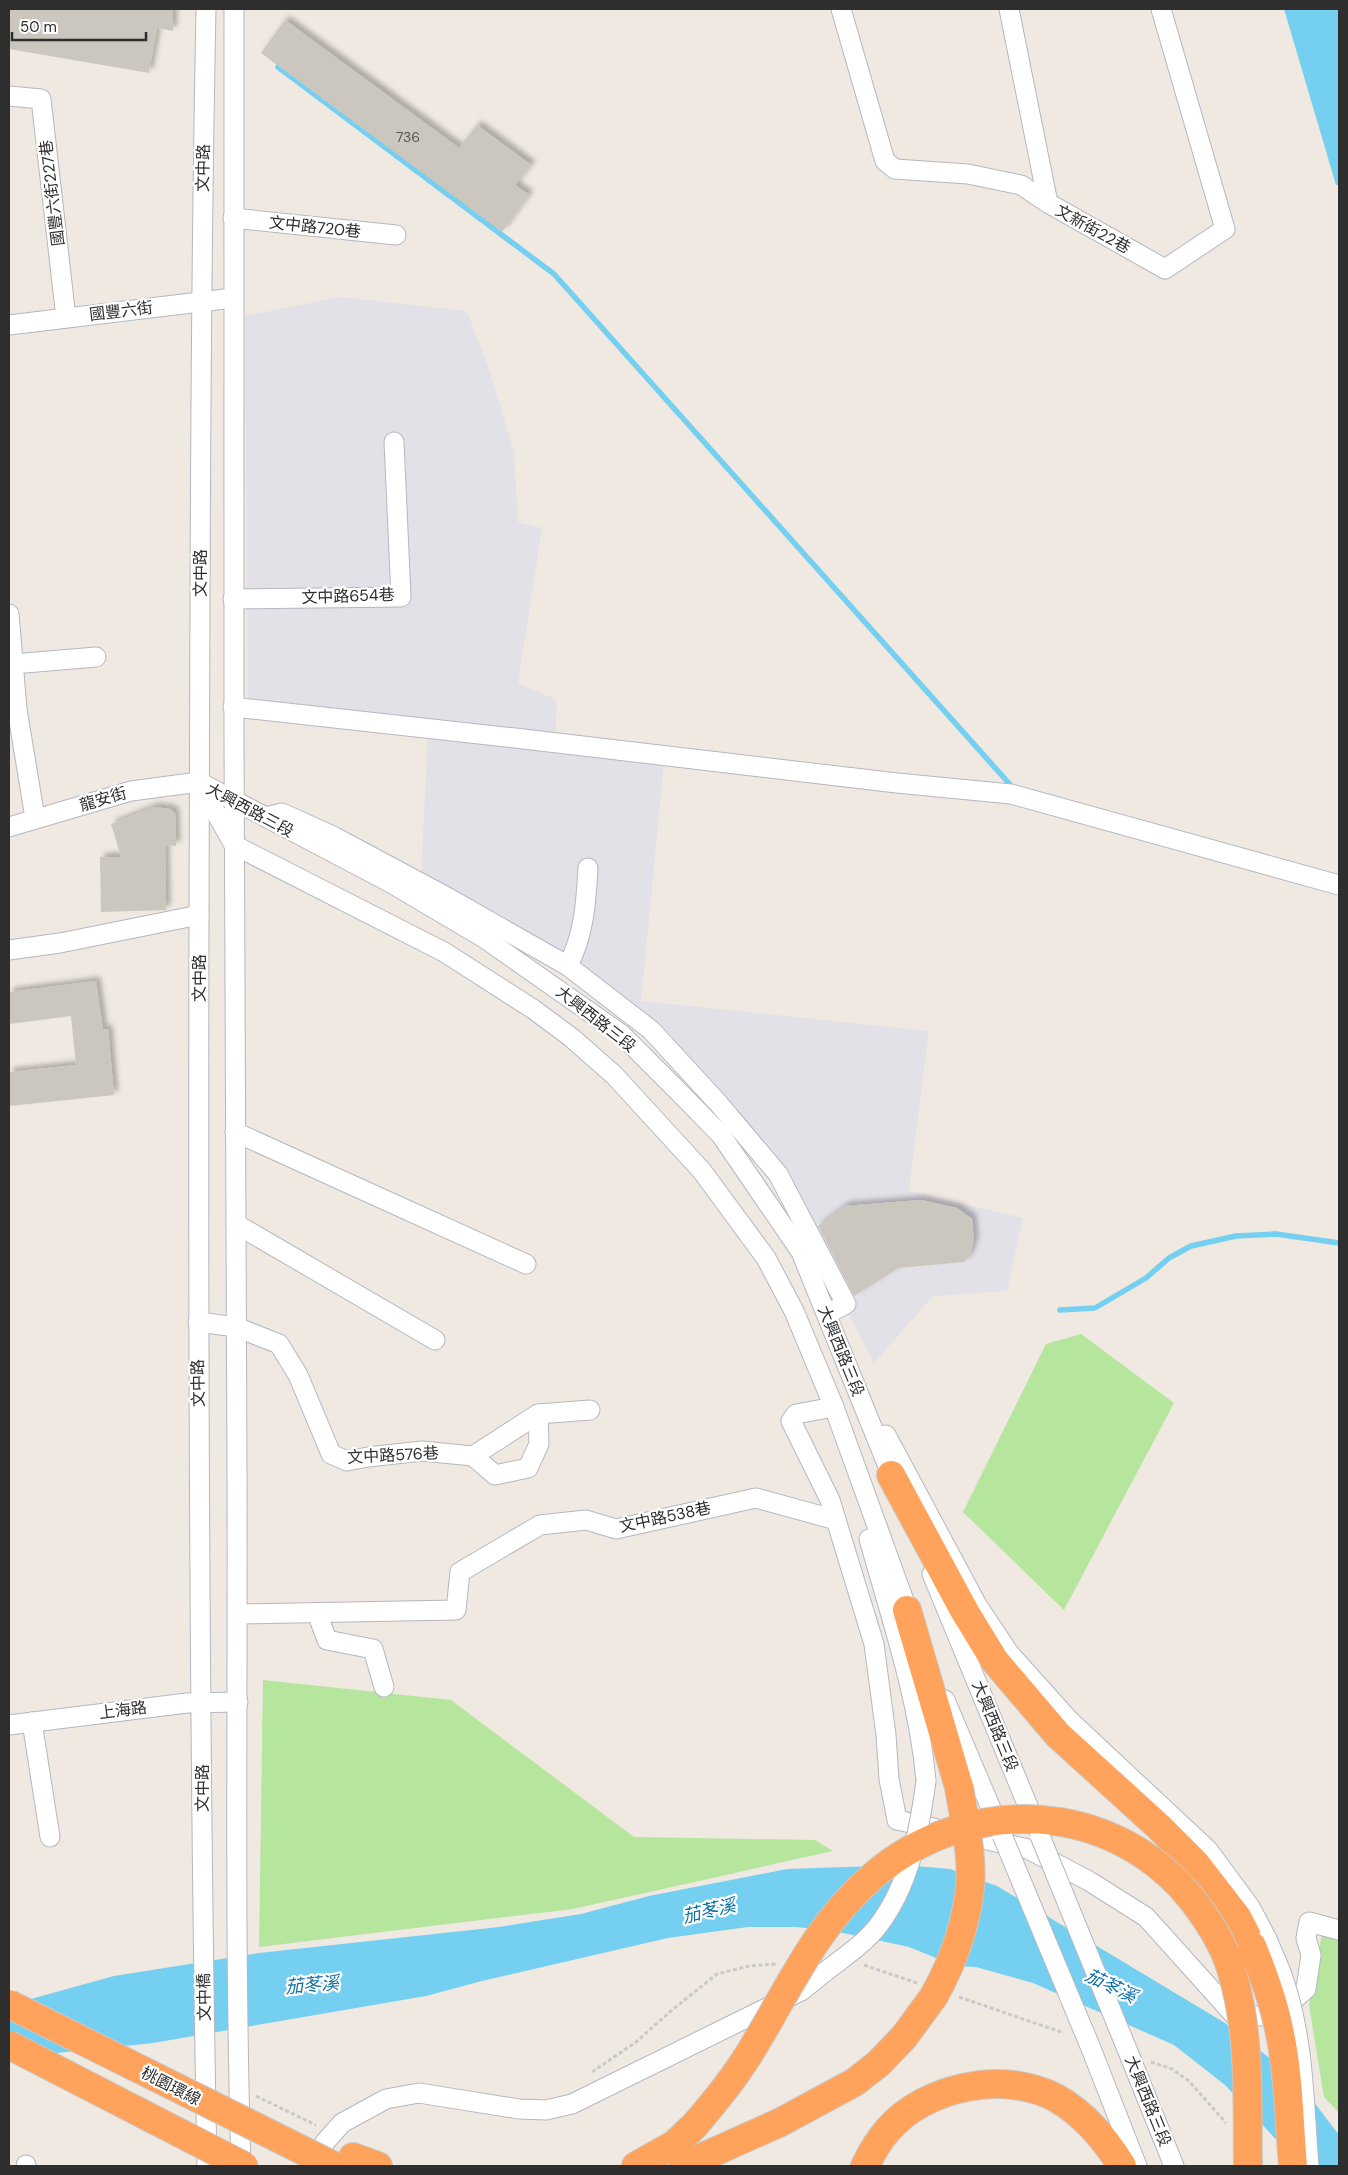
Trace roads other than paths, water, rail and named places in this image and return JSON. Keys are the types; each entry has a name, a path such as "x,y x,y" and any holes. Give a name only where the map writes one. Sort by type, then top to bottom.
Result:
{"highway":[{"path":"891,1475 965,1612 995,1661 1058,1735 1196,1864 1237,1917 1260,1942 1284,2062 1293,2166"},
{"path":"683,2166 781,2122 834,2095 878,2064 904,2037 934,1996 956,1950 965,1918 970,1886 969,1858 960,1787 907,1610"},
{"path":"636,2166 675,2144 724,2092 740,2069 805,1958 840,1907 871,1877 894,1858 943,1832 975,1824 1016,1820 1046,1820 1074,1824 1106,1833 1137,1849 1160,1864 1181,1885 1202,1913 1219,1940 1232,1971 1241,2009 1246,2054 1248,2166"},
{"name":"桃園環線","path":"9,2004 224,2112 343,2162 378,2166"},
{"path":"9,2045 243,2166"},
{"path":"865,2166 888,2130 915,2107 943,2094 965,2087 990,2084 1028,2088 1056,2098 1093,2126 1122,2166"}],"street":[{"name":"文中路","path":"203,1948 198,1322 200,302 206,9"},
{"name":"文中路","path":"234,9 233,707 238,1614 236,1945"},
{"name":"文新街22巷","path":"841,9 884,161 895,169 968,174 1021,185 1048,203 1164,269 1225,229 1161,9"},
{"path":"1009,9 1048,203"},
{"name":"國豐六街227巷","path":"9,96 41,99 66,318"},
{"name":"文中路720巷","path":"233,218 396,236"},
{"name":"國豐六街","path":"9,325 233,298"},
{"name":"文中路654巷","path":"234,599 401,597 394,442"},
{"path":"9,614 13,664 13,709 35,818"},
{"path":"13,664 96,657"},
{"path":"233,707 897,783 1011,794 1339,885"},
{"name":"大興西路三段","path":"199,782 264,818 391,883 484,938 621,1034 721,1135 800,1252 827,1314 840,1350 1174,2166"},
{"name":"大興西路三段","path":"199,782 234,845 444,952 533,1009 572,1038 614,1075 702,1171 766,1258 794,1310 834,1406 907,1610 1090,2046 1137,2166"},
{"name":"龍安街","path":"9,827 131,791 199,782"},
{"path":"264,818 282,813 335,837 446,896 568,966 651,1030 719,1104 778,1174 846,1304 827,1314"},
{"path":"568,966 578,946 586,904 588,868"},
{"path":"9,950 60,944 199,915"},
{"path":"235,1132 526,1264"},
{"path":"236,1224 435,1340"},
{"name":"文中路576巷","path":"198,1322 236,1327 279,1344 298,1375 331,1454 347,1461 368,1456 422,1451 473,1456"},
{"path":"311,2166 326,2141 342,2123 386,2099 419,2093 519,2109 537,2110 546,2110 572,2104 801,1990 854,1951 878,1926 896,1897 910,1863 920,1829 926,1781 923,1746 911,1692 834,1406 840,1350"},
{"path":"840,1350 976,1605 1009,1653 1070,1721 1208,1850 1250,1907 1260,1942 1283,1978 1295,2026 1301,2060 1309,2166"},
{"path":"834,1406 796,1414 791,1421 830,1500 874,1644 886,1735 888,1779 898,1820 1028,1849 1089,1881 1146,1917 1236,2016 1258,2016 1287,2006 1300,1996 1306,1989 1311,1955 1306,1938 1310,1922 1339,1930"},
{"path":"538,1414 539,1444 528,1468 495,1475 473,1456 538,1414 590,1410"},
{"name":"文中路538巷","path":"238,1614 456,1610 460,1572 540,1525 586,1520 616,1529 756,1498 836,1520"},
{"path":"317,1613 327,1640 373,1649 384,1687"},
{"name":"上海路","path":"9,1725 202,1702 238,1702"},
{"path":"32,1722 50,1837"},
{"name":"文中橋","path":"236,1945 237,2039 243,2166"},
{"name":"文中橋","path":"203,1948 207,2166"},
{"path":"204,1997 237,1994"}],"water":[{"path":"1284,9 1339,9 1339,185 1336,185"},
{"name":"茄苳溪","path":"904,1865 950,1869 997,1886 1225,2023 1277,2064 1310,2097 1339,2135 1339,2166 1301,2166 1225,2085 1174,2045 1033,1983 976,1967 956,1966 909,1947 834,1931 796,1927 748,1927 668,1938 482,1981 426,1996 153,2043 9,2058 9,2005 114,1976 259,1953 499,1927 581,1914 649,1896 787,1869"}],"waterway":[{"path":"278,67 554,274 1014,789"},
{"path":"1060,1310 1095,1308 1146,1278 1169,1258 1191,1246 1236,1236 1276,1234 1339,1243"}]}
